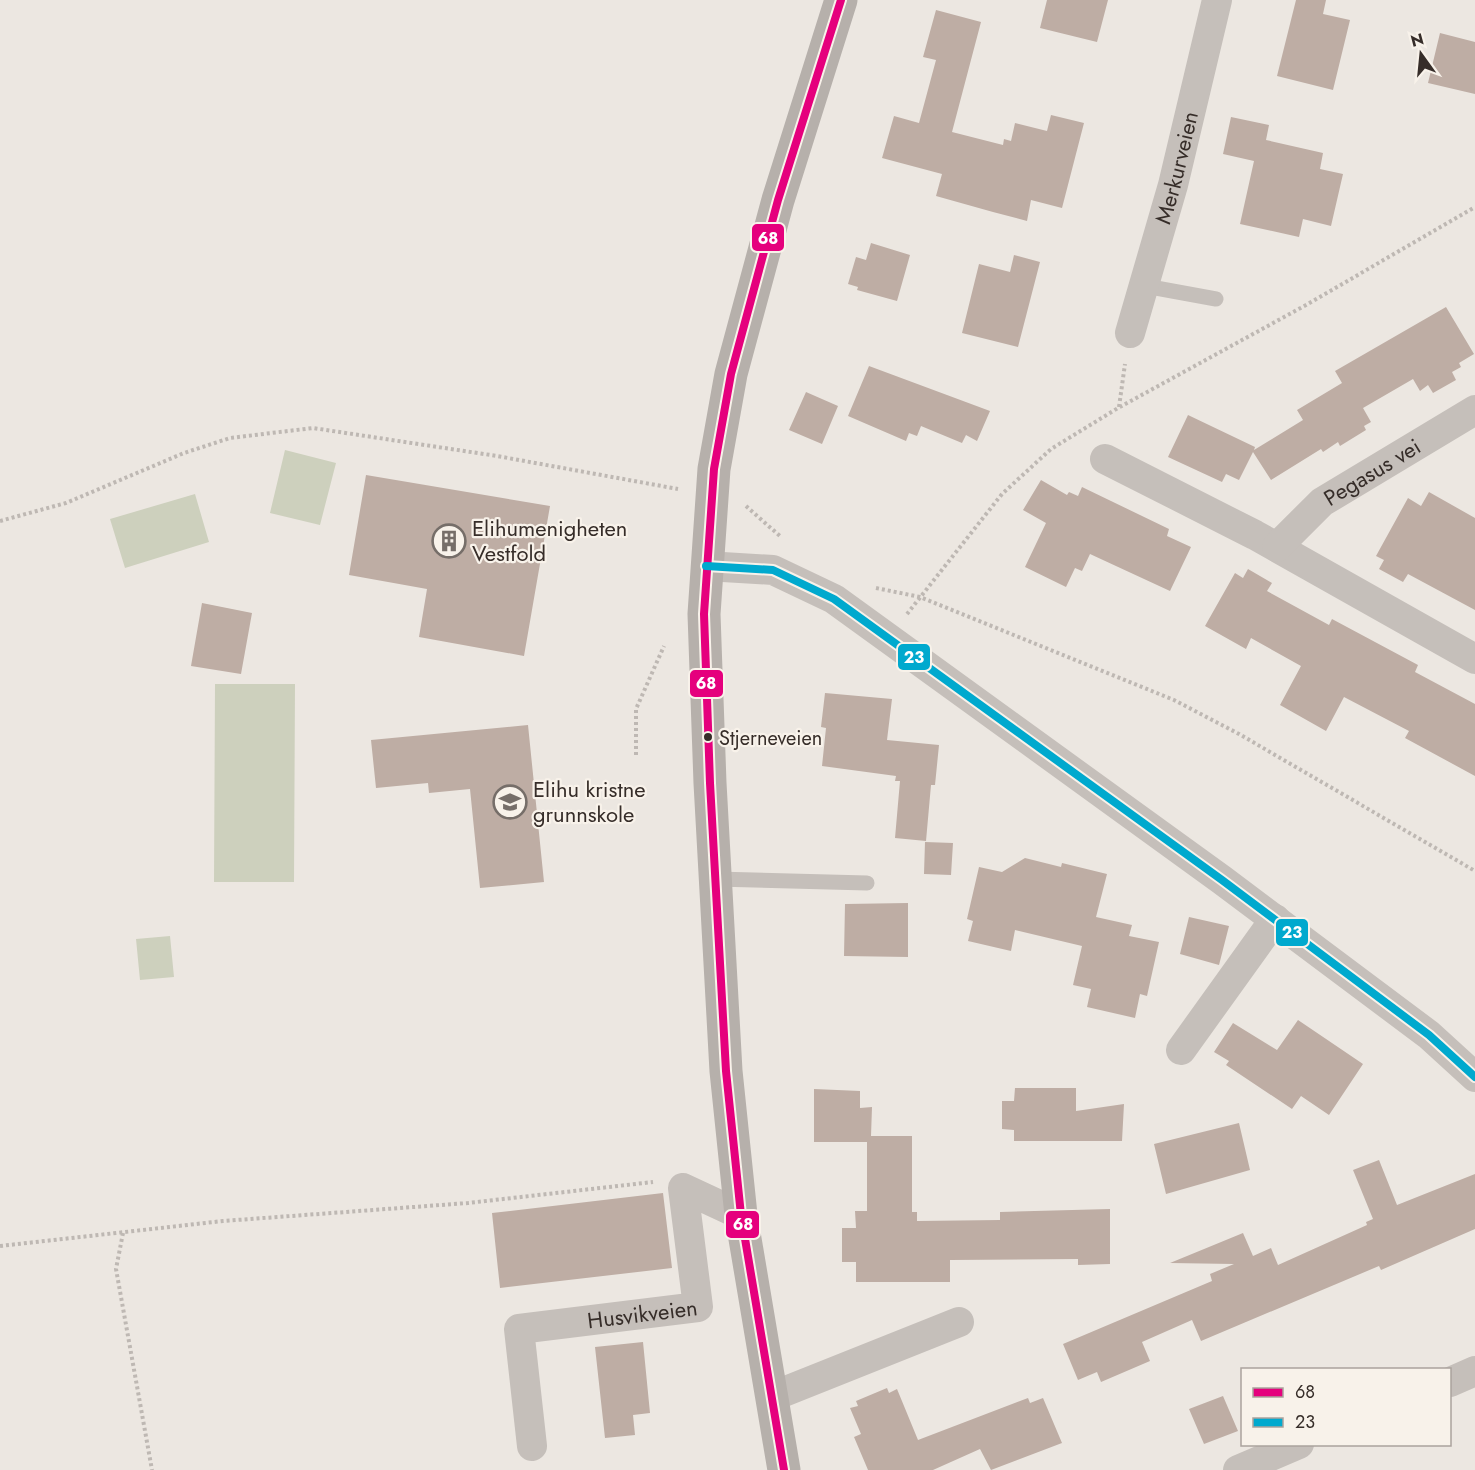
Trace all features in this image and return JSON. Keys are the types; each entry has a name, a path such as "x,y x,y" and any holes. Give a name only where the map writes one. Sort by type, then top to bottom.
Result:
{"main road":[{"path":"784,1470 741,1215 726,1071 704,614 714,469 731,374 778,200 841,0"}],"street":[{"name":"Merkurveien","path":"1130,333 1173,185 1218,0"},
{"name":"Pegasus vei","path":"1277,547 1322,502 1475,410"},
{"path":"1105,459 1277,547 1475,659"},
{"path":"706,566 773,570 834,599 1275,919 1429,1035 1475,1077"},
{"path":"1181,1050 1275,919"},
{"path":"683,1188 741,1215"},
{"name":"Husvikveien","path":"532,1446 519,1329 698,1307 683,1188"},
{"path":"771,1397 959,1322"},
{"path":"1451,1381 1475,1371"},
{"path":"1238,1470 1294,1446"}],"lane":[{"path":"1145,286 1216,299"},
{"path":"715,879 867,883"}],"path":[{"path":"1475,207 1306,305 1118,408 1051,449 1002,494 920,597 1174,700 1239,734 1475,871"},
{"path":"1118,408 1130,333"},
{"path":"0,521 66,503 184,453 230,438 313,428 497,456 685,490"},
{"path":"636,755 636,709 664,646"},
{"path":"0,1246 224,1221 468,1203 652,1182 669,1183 683,1188"},
{"path":"123,1233 116,1269 152,1470"}],"green space":[{"path":"285,450 336,463 320,525 270,513"},
{"path":"195,494 209,542 125,568 110,519"},
{"path":"215,684 295,684 294,882 214,882"},
{"path":"170,936 174,977 140,980 136,939"}],"building":[{"path":"1047,0 1108,0 1097,42 1040,28"},
{"path":"1296,0 1326,0 1323,14 1350,20 1333,90 1277,76"},
{"path":"936,10 981,22 952,132 1003,145 1004,139 1011,141 1015,123 1047,131 1051,115 1084,123 1062,208 1031,200 1027,221 993,212 936,196 942,174 882,158 894,116 919,123 936,60 923,57"},
{"path":"1440,33 1475,42 1475,94 1428,83"},
{"path":"1231,117 1269,125 1266,140 1323,153 1320,169 1343,174 1331,226 1303,219 1299,237 1240,224 1254,161 1223,154"},
{"path":"871,243 910,255 897,301 857,290 858,287 848,284 856,257 866,260"},
{"path":"1014,255 1040,262 1018,347 962,333 979,264 1010,272"},
{"path":"1446,307 1474,354 1459,363 1461,367 1452,372 1456,380 1433,393 1428,385 1420,391 1413,379 1363,408 1371,422 1364,426 1366,430 1340,446 1338,442 1323,452 1321,449 1271,480 1253,452 1239,480 1226,474 1222,482 1168,457 1188,415 1255,447 1254,450 1303,420 1297,410 1342,383 1335,371"},
{"path":"869,366 990,411 977,441 966,435 962,443 921,426 917,436 909,433 906,441 848,416"},
{"path":"806,392 838,406 822,444 789,430"},
{"name":"Elihumenigheten Vestfold","path":"366,475 550,506 524,656 419,637 427,589 349,575"},
{"path":"1041,480 1067,495 1069,492 1078,496 1082,487 1169,529 1167,536 1191,547 1170,591 1090,554 1082,571 1075,568 1066,587 1025,567 1046,523 1023,510"},
{"path":"1429,492 1475,518 1475,610 1408,574 1403,582 1379,569 1384,560 1376,556 1408,498 1421,506"},
{"path":"1248,569 1272,583 1267,591 1329,625 1332,619 1418,665 1415,672 1475,704 1475,776 1405,738 1409,731 1344,697 1326,731 1280,705 1301,666 1251,638 1246,649 1205,626 1235,573 1243,578"},
{"path":"202,603 252,613 241,674 191,666"},
{"path":"825,693 892,699 887,740 939,745 935,785 931,785 926,841 895,838 900,781 895,781 896,776 822,766 826,728 821,727"},
{"path":"528,725 544,882 480,888 470,789 429,793 428,783 376,788 371,740"},
{"path":"925,842 953,843 951,875 924,874"},
{"path":"1025,858 1061,867 1062,863 1107,874 1096,917 1132,925 1129,936 1159,942 1147,996 1140,994 1135,1018 1087,1007 1091,989 1073,985 1082,946 1015,930 1011,951 968,941 973,921 967,919 979,867 1002,872"},
{"path":"908,903 908,957 844,956 845,904"},
{"path":"1189,917 1229,926 1219,965 1180,954"},
{"path":"1298,1020 1363,1064 1329,1115 1301,1096 1292,1109 1226,1065 1229,1061 1214,1052 1233,1023 1277,1050"},
{"path":"1015,1088 1076,1088 1076,1111 1124,1104 1122,1141 1014,1141 1014,1130 1002,1129 1002,1101 1014,1101"},
{"path":"814,1089 860,1091 860,1108 872,1107 871,1136 912,1136 912,1212 917,1212 917,1221 1000,1220 1000,1212 1110,1209 1110,1264 1078,1265 1078,1259 950,1260 950,1282 856,1282 856,1262 842,1262 842,1228 856,1228 855,1211 867,1211 867,1142 814,1142"},
{"path":"1239,1123 1250,1170 1166,1194 1154,1144"},
{"path":"1379,1160 1397,1205 1475,1174 1475,1229 1381,1270 1379,1266 1201,1341 1192,1320 1142,1342 1150,1361 1101,1382 1097,1372 1078,1380 1063,1344 1212,1281 1210,1274 1234,1264 1170,1263 1243,1233 1253,1256 1271,1248 1278,1265 1367,1225 1366,1222 1373,1219 1353,1170"},
{"path":"663,1193 672,1268 500,1288 492,1213"},
{"path":"643,1342 650,1413 633,1415 635,1435 605,1438 595,1347"},
{"path":"887,1388 889,1393 897,1389 918,1440 1028,1398 1030,1403 1043,1398 1062,1443 991,1470 980,1449 933,1470 868,1470 854,1437 861,1434 850,1408 858,1406 856,1401"},
{"path":"1223,1396 1238,1431 1204,1444 1189,1409"}],"transit line":[{"name":"68","path":"784,1470 741,1215 726,1071 710,783 704,614 714,469 731,374 778,200 841,0"},
{"name":"23","path":"706,566 773,570 834,599 1222,880 1429,1035 1475,1077"}],"place":[{"name":"Elihumenigheten Vestfold","path":"449,541"},
{"name":"Stjerneveien","path":"708,737"},
{"name":"Elihu kristne grunnskole","path":"510,802"}]}
